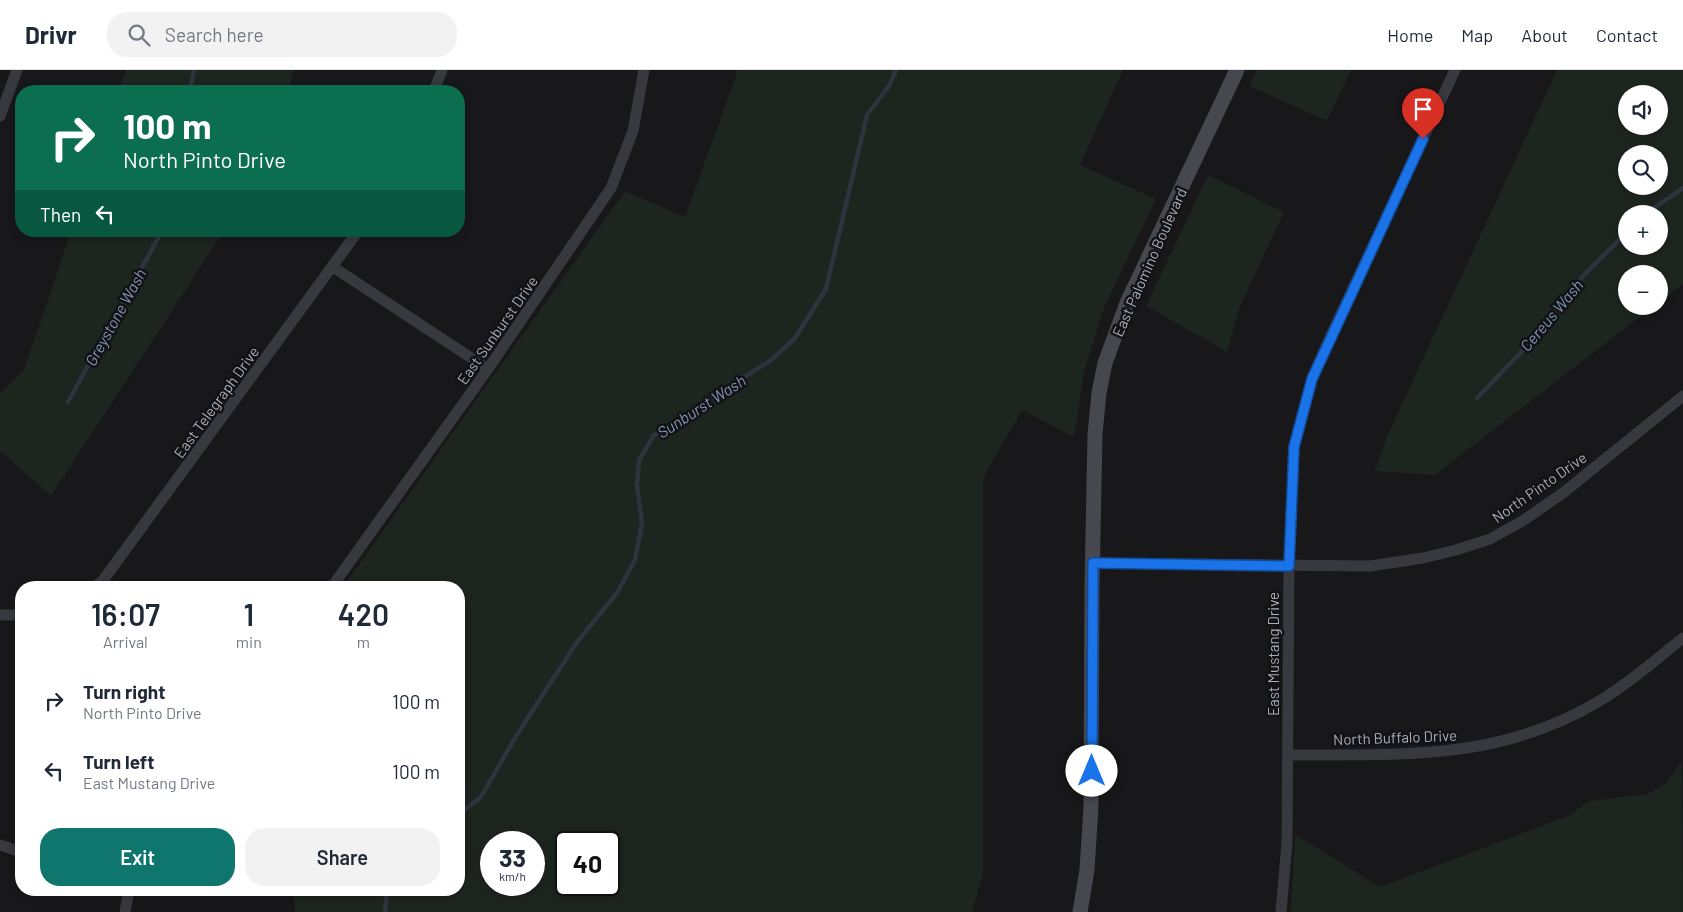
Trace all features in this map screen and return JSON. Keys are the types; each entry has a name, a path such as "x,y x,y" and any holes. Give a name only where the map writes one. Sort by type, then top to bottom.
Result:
{"street":[{"path":"0,116 16,70"},
{"path":"436,85 442,70"},
{"name":"East Sunburst Drive","path":"336,581 488,369 611,188 632,131 644,70"},
{"name":"East Palomino Boulevard","path":"1080,912 1087,870 1091,807 1095,434 1099,393 1105,363 1127,303 1237,70"},
{"name":"East Mustang Drive","path":"1281,912 1288,843 1289,566 1294,447 1312,379 1326,344 1455,70"},
{"name":"East Telegraph Drive","path":"102,581 354,237"},
{"path":"333,267 488,369"},
{"name":"North Pinto Drive","path":"1093,563 1370,566 1423,558 1490,539 1524,520 1563,493 1683,396"},
{"path":"0,615 15,615"},
{"name":"North Buffalo Drive","path":"1288,755 1428,754 1476,748 1511,740 1562,721 1602,700 1683,638"},
{"path":"0,845 15,850"},
{"path":"125,912 128,896"}],"shaded area":[{"path":"126,70 294,70 290,85 120,85"},
{"path":"738,70 1123,70 1080,165 1156,199 1104,308 1084,372 1074,437 1022,410 983,478 983,874 972,912 295,912 294,896 465,896 465,581 347,581 625,191 685,217"},
{"path":"1257,70 1351,70 1327,121 1249,86"},
{"path":"1557,70 1683,70 1683,284 1668,296 1668,265 1618,265 1618,315 1642,315 1435,475 1375,471 1388,434"},
{"path":"1208,175 1284,212 1239,309 1227,352 1146,306"},
{"path":"69,237 220,237 51,496 0,451 0,394 24,370"},
{"path":"1682,761 1683,912 1291,912 1295,834 1380,887 1568,816 1589,801 1648,794 1666,783"}],"waterway":[{"name":"Greystone Wash","path":"191,85 194,70"},
{"name":"Sunburst Wash","path":"465,809 481,797 516,736 577,642 617,593 635,560 642,523 637,485 639,460 654,435 679,423 715,395 770,361 795,338 826,289 867,115 889,86 896,70"},
{"name":"Cereus Wash","path":"1658,205 1683,188"},
{"name":"Greystone Wash","path":"68,402 159,237"},
{"name":"Cereus Wash","path":"1477,398 1528,345 1582,277 1618,241"},
{"name":"Sunburst Wash","path":"385,912 386,896"}],"route":[{"path":"1092,771 1093,563 1289,566 1294,447 1312,379 1326,344 1423,139"}]}
